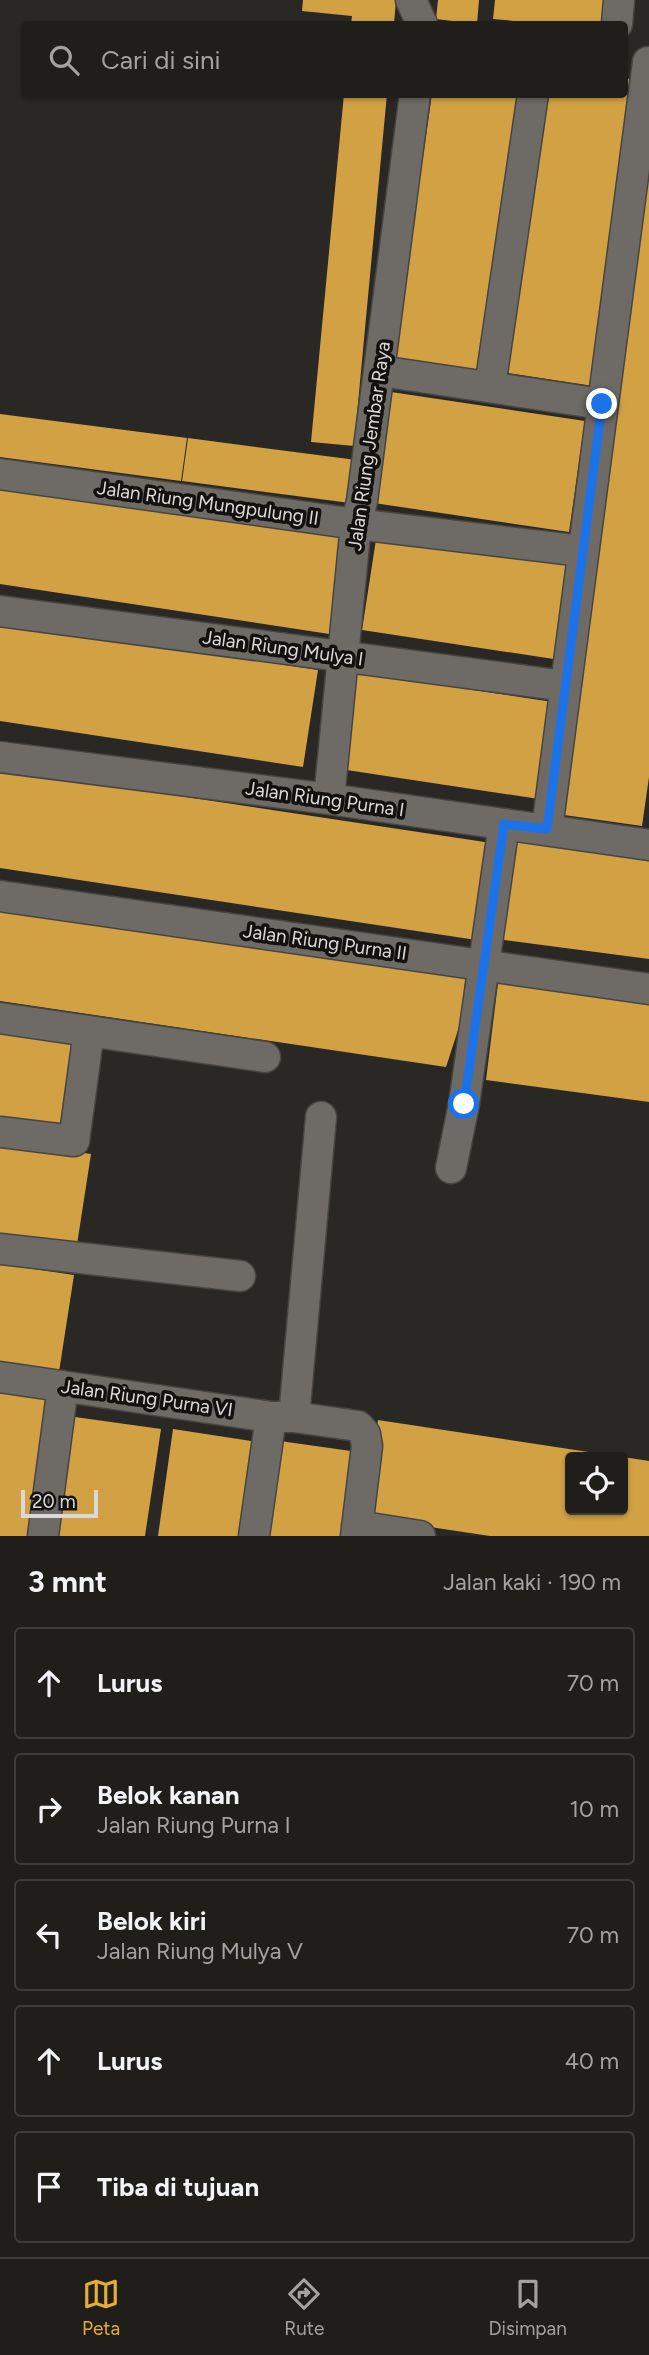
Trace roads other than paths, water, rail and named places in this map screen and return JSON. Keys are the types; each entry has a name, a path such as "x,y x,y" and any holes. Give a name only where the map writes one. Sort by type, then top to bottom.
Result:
{"street":[{"path":"411,0 421,21"},
{"path":"617,21 619,0"},
{"path":"547,829 602,404 641,62"},
{"name":"Jalan Riung Jembar Raya","path":"329,799 356,524 362,501 380,372 414,98"},
{"path":"490,387 532,98"},
{"path":"380,372 602,404"},
{"name":"Jalan Riung Mungpulung II","path":"0,474 356,524 582,551"},
{"name":"Jalan Riung Mulya I","path":"0,611 565,687"},
{"name":"Jalan Riung Purna I","path":"0,757 329,799 649,845"},
{"path":"451,1168 464,1104 504,824"},
{"name":"Jalan Riung Purna II","path":"0,896 649,989"},
{"path":"0,1018 265,1057"},
{"path":"0,1132 74,1140 89,1031"},
{"path":"254,1536 283,1417 321,1117"},
{"path":"0,1249 240,1276"},
{"name":"Jalan Riung Purna VI","path":"0,1377 352,1425 363,1430 367,1455 356,1531"},
{"path":"43,1536 63,1386"},
{"path":"356,1531 421,1536"}]}
